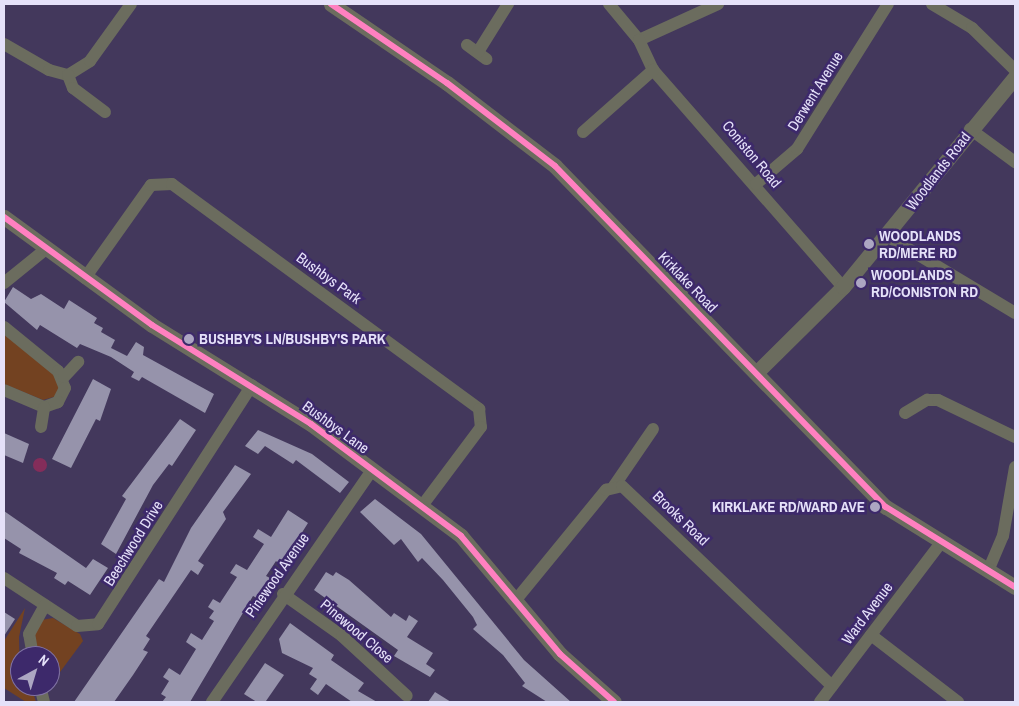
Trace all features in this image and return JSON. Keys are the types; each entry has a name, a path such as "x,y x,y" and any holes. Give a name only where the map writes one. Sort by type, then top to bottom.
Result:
{"street":[{"path":"4,44 49,70 68,75 90,61 131,4"},
{"name":"Kirklake Road","path":"331,4 447,83 555,166 756,373 848,473 886,508 940,544 1015,587"},
{"path":"467,45 482,56 508,4"},
{"name":"Coniston Road","path":"609,4 639,40 653,70 756,184 843,288"},
{"path":"639,40 718,4"},
{"name":"Derwent Avenue","path":"756,184 797,149 888,4"},
{"path":"932,4 972,28 1015,70"},
{"path":"583,132 653,70"},
{"path":"68,75 73,88 104,112"},
{"name":"Woodlands Road","path":"756,373 843,288 887,236 970,129 1015,77"},
{"path":"970,129 1015,162"},
{"name":"Bushbys Park","path":"85,278 152,185 172,184 479,409 482,428 422,506"},
{"name":"Bushbys Lane","path":"4,218 152,325 252,385 373,469 461,536 560,654 614,702"},
{"path":"887,236 1015,313"},
{"path":"4,283 46,249"},
{"path":"4,327 64,377"},
{"path":"4,390 44,407 62,398 64,377 78,362"},
{"name":"Beechwood Drive","path":"4,578 44,605 83,627 102,621 252,385"},
{"path":"905,413 927,400 938,400 1015,438"},
{"path":"40,427 44,407"},
{"path":"515,601 614,486 653,429"},
{"path":"988,571 1009,537 1015,468"},
{"name":"Pinewood Avenue","path":"212,702 283,594 373,469"},
{"name":"Brooks Road","path":"614,486 630,490 832,686"},
{"name":"Ward Avenue","path":"820,702 940,544"},
{"name":"Pinewood Close","path":"283,594 342,636 407,696"},
{"path":"31,646 28,634 44,605"},
{"path":"871,635 958,702"}],"shaded area":[{"path":"4,333 57,375 61,382 57,396 43,400 4,384"},
{"path":"37,458 43,458 47,465 43,472 37,472 33,468 33,462"},
{"path":"25,608 19,637 19,646 10,646 10,692 4,688 4,641"},
{"path":"53,618 80,634 83,641 60,672 60,646 37,646 34,634 41,620"},
{"path":"17,696 34,696 36,702 26,702"}],"building":[{"path":"13,287 31,299 41,294 64,309 69,300 97,318 94,323 103,328 101,332 115,340 111,348 127,356 136,342 144,347 143,355 214,394 205,413 142,377 139,381 131,377 134,372 111,357 80,344 77,348 40,325 37,330 4,302"},
{"path":"93,379 111,389 100,421 96,419 71,468 52,459"},
{"path":"180,419 196,430 172,466 169,464 153,485 116,554 101,544 126,499 122,496"},
{"path":"258,430 312,454 349,482 340,493 296,460 293,464 265,446 258,454 245,446"},
{"path":"4,433 29,444 23,463 4,455"},
{"path":"235,465 251,474 223,512 226,519 198,561 204,565 198,575 191,570 146,636 150,639 143,650 148,652 133,675 114,702 74,702 159,579 164,582 191,528"},
{"path":"375,499 421,534 524,660 571,702 547,702 522,686 525,683 503,655 473,629 477,625 473,617 443,580 422,558 418,562 401,539 394,545 360,512"},
{"path":"288,510 308,523 291,550 279,564 276,561 266,576 270,578 257,598 253,596 190,702 162,702 166,697 161,694 169,681 163,677 169,668 180,675 196,649 186,642 191,633 202,640 214,621 209,618 214,611 208,607 213,599 220,603 237,577 230,573 236,564 247,570 264,544 253,537 258,529 271,537"},
{"path":"4,511 86,568 93,559 108,568 90,595 68,581 65,585 54,578 57,573 19,553 21,549 4,538"},
{"path":"326,572 333,576 336,572 349,580 391,617 394,613 406,621 409,615 418,621 407,637 433,653 426,664 435,670 430,677 394,656 398,650 314,590"},
{"path":"4,612 15,619 4,636"},
{"path":"290,623 334,655 331,660 364,683 358,691 377,702 352,702 326,684 318,695 310,689 317,679 309,674 313,668 282,653 279,639"},
{"path":"265,663 284,675 266,701 257,702 244,694"},
{"path":"435,692 451,702 428,702"}],"cycle path":[{"path":"331,4 447,83 555,166 886,507 1015,587"},
{"path":"4,217 152,325 311,424 461,536 560,654 614,702"}],"place":[{"name":"WOODLANDS RD/MERE RD","path":"869,244"},
{"name":"WOODLANDS RD/CONISTON RD","path":"861,283"},
{"name":"BUSHBY'S LN/BUSHBY'S PARK","path":"189,339"},
{"name":"KIRKLAKE RD/WARD AVE","path":"875,507"}]}
